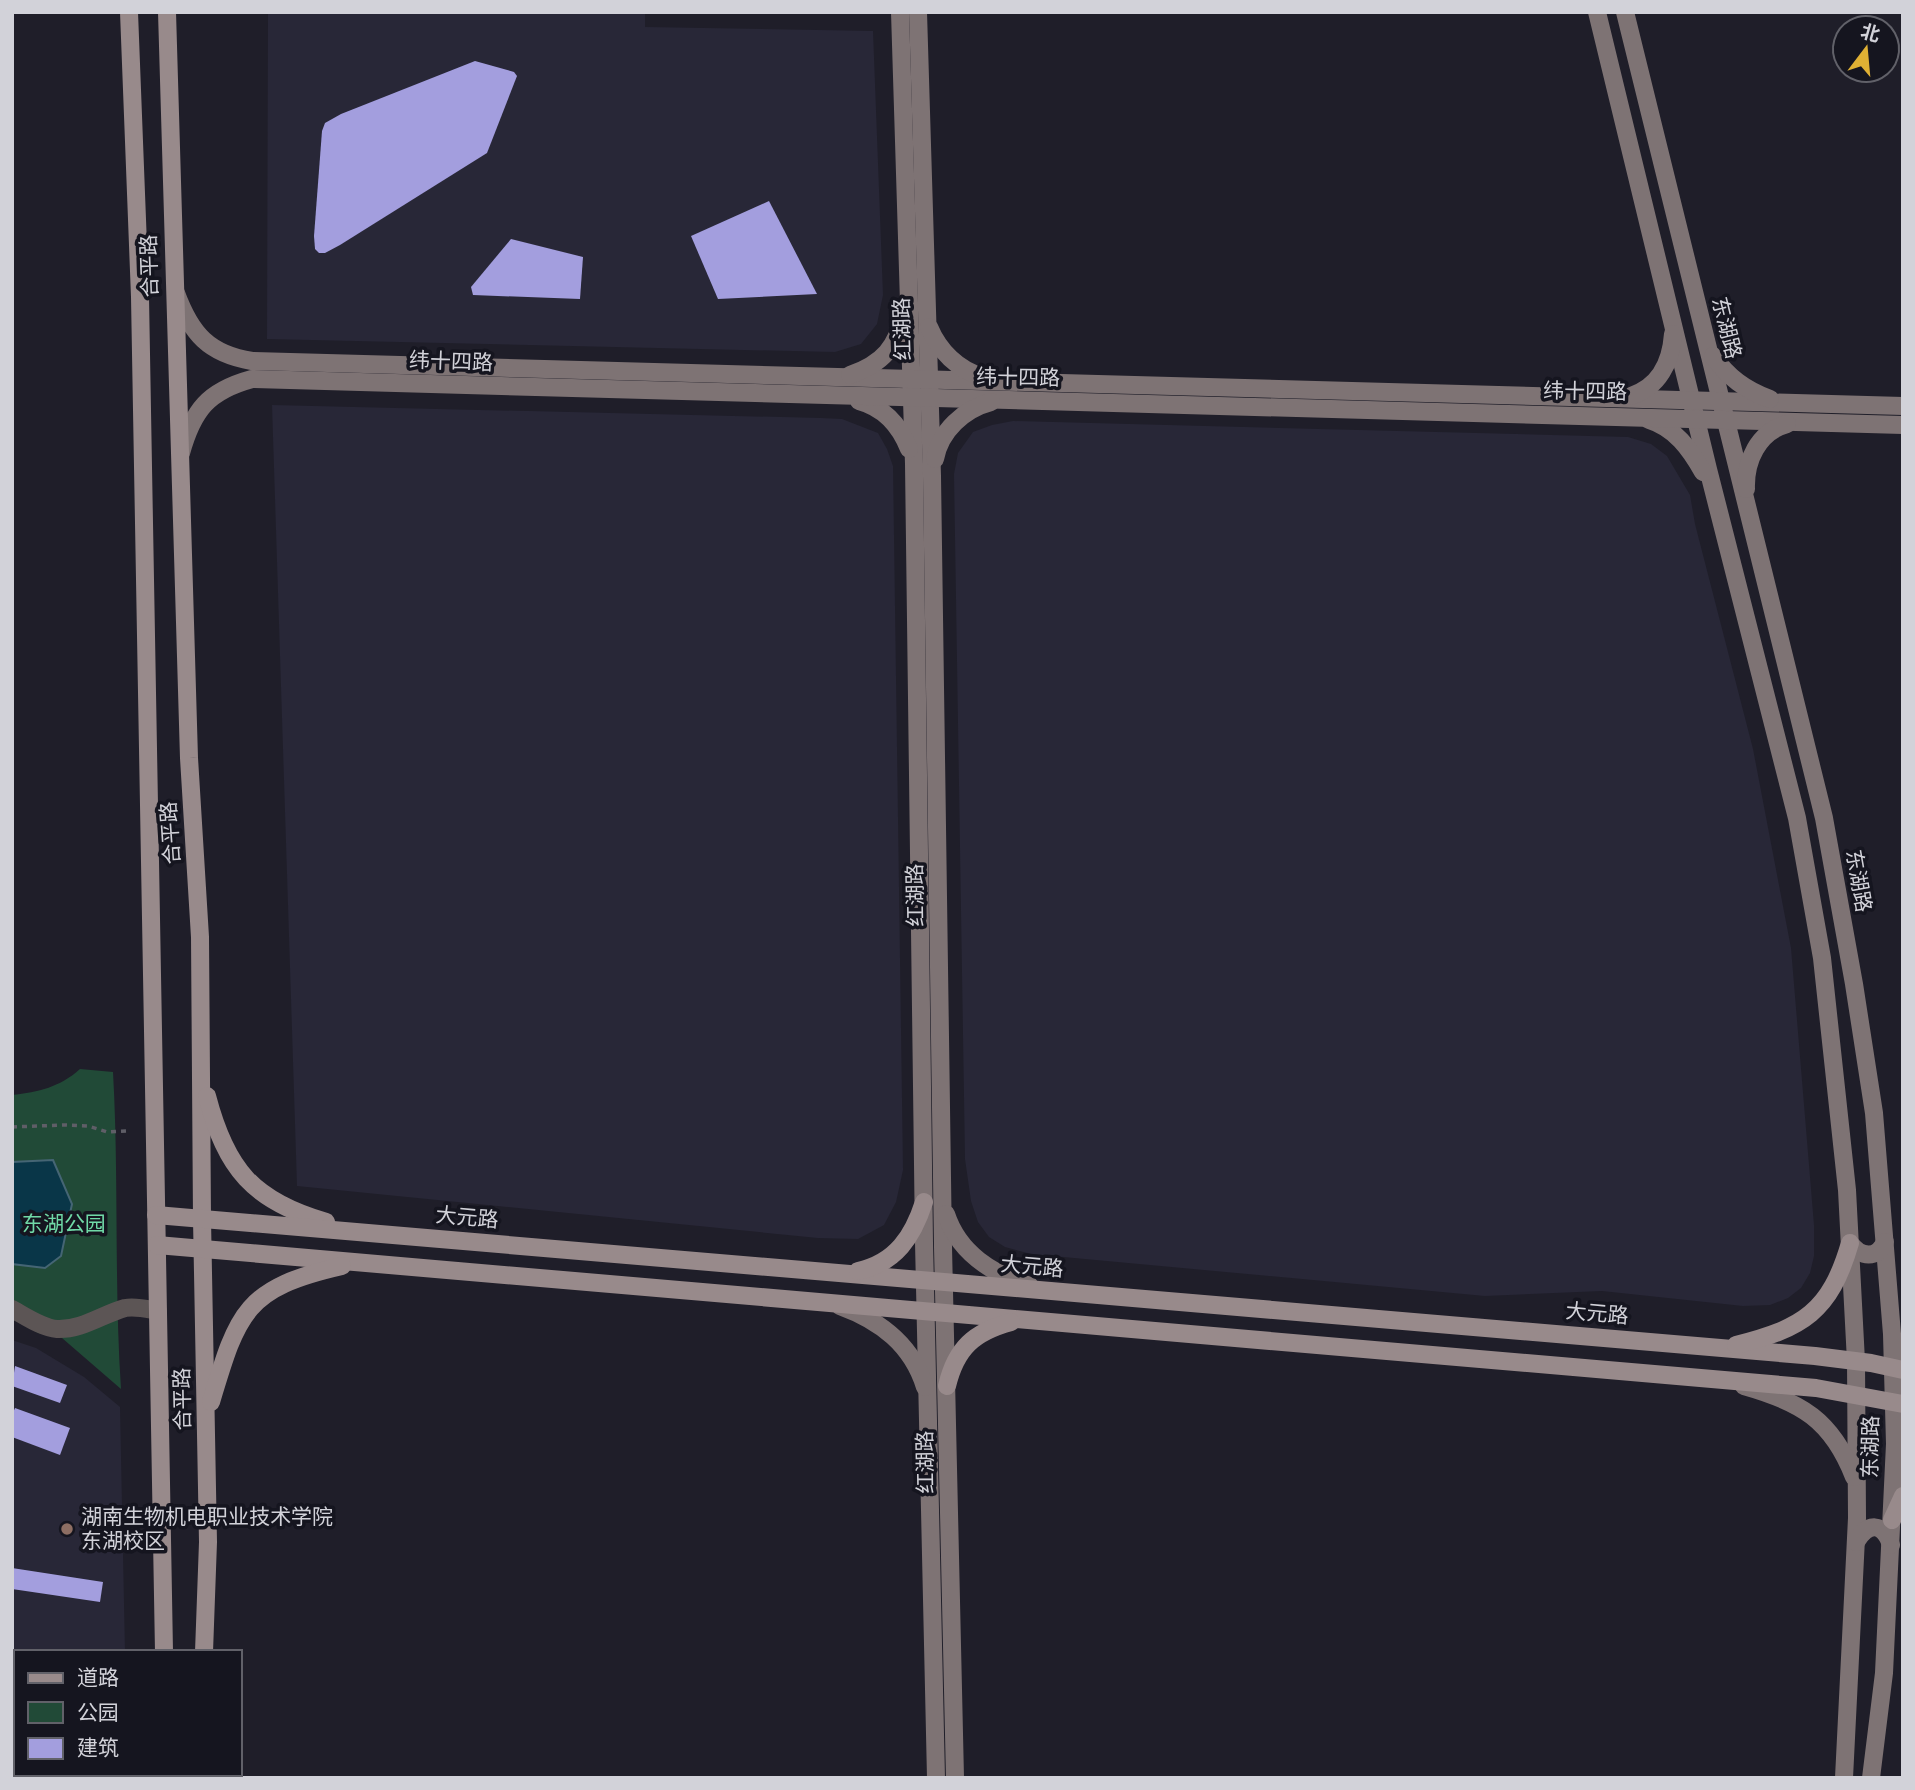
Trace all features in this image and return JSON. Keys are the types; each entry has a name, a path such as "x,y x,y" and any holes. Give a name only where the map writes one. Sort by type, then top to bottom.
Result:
{"main road":[{"name":"合平路","path":"129,12 140,298 164,1650"},
{"name":"合平路","path":"167,12 189,758 200,937 201,1219 208,1542 204,1650"},
{"name":"红湖路","path":"900,12 909,293 920,379"},
{"name":"红湖路","path":"918,12 925,313 914,464 924,1202 926,1280 936,1312 947,1386 955,1778"},
{"name":"东湖路","path":"1597,12 1797,818 1818,933 1846,1178 1856,1361 1856,1542 1844,1778"},
{"name":"东湖路","path":"1625,12 1785,654 1826,830 1874,1113 1899,1403 1884,1673 1871,1778"},
{"name":"纬十四路","path":"174,286 189,323 202,339 233,358 252,361 1903,406"},
{"path":"842,377 867,369 883,358 893,346 901,331 909,293"},
{"path":"925,313 936,342 947,356 960,367 979,376 1004,382"},
{"path":"1626,398 1640,393 1662,374 1672,342 1673,323"},
{"path":"1708,349 1731,378 1743,387 1755,394 1790,403"},
{"name":"纬十四路","path":"179,463 193,420 209,398 228,385 252,379 1903,425"},
{"path":"842,396 869,404 888,415 902,431 914,464"},
{"name":"红湖路","path":"920,398 932,476 944,1282 936,1312 929,1398 936,1778"},
{"path":"932,476 936,453 944,435 955,422 970,410 1001,400"},
{"path":"1632,416 1662,425 1673,432 1695,457 1713,488"},
{"path":"1746,503 1748,469 1752,454 1760,442 1780,426 1795,422"},
{"path":"201,1071 222,1143 239,1171 259,1192 312,1218 360,1232"},
{"path":"942,1201 954,1233 979,1263 1043,1291"},
{"path":"844,1273 879,1264 893,1255 906,1242 916,1225 924,1202"},
{"name":"大元路","path":"156,1215 1724,1348 1856,1361 1898,1369"},
{"path":"1850,1243 1855,1251 1873,1255 1881,1251 1885,1242"},
{"path":"1885,1242 1903,1289"},
{"path":"1724,1348 1786,1331 1811,1315 1826,1298 1842,1272 1850,1243"},
{"path":"156,1245 1720,1379 1816,1388 1899,1403"},
{"path":"206,1419 233,1334 247,1309 268,1292 294,1278 359,1262"},
{"path":"831,1303 887,1329 903,1344 922,1375 929,1398"},
{"path":"947,1386 951,1366 962,1349 975,1337 994,1327 1033,1320"},
{"path":"1720,1379 1792,1403 1813,1416 1833,1435 1846,1457 1857,1486"},
{"path":"1892,1520 1903,1496"},
{"path":"1856,1542 1864,1530 1877,1527 1888,1536 1891,1545"}],"street":[{"path":"12,1309 57,1329 86,1324 127,1308 140,1307 158,1311"}],"path":[{"path":"12,1127 64,1125 89,1126 107,1132 126,1131"}],"shaded area":[{"path":"268,12 645,12 645,27 873,31 883,295 877,324 861,344 835,352 267,339"},
{"path":"272,405 821,418 842,419 878,433 893,466 903,1170 896,1202 884,1225 858,1239 818,1238 297,1186"},
{"path":"1013,421 1628,437 1651,444 1667,456 1690,495 1695,524 1753,749 1791,948 1814,1225 1814,1256 1810,1273 1801,1288 1788,1298 1770,1305 1743,1306 1602,1291 1485,1296 1031,1254 1005,1247 989,1237 978,1222 971,1201 965,1159 954,474 958,453 973,432"},
{"name":"湖南生物机电职业技术学院 东湖校区","path":"12,1340 36,1348 84,1377 120,1407 125,1650 14,1650 14,1776 127,1778 12,1778"}],"green space":[{"name":"东湖公园","path":"80,1069 113,1072 121,1389 62,1338 38,1333 12,1317 12,1095 49,1088"}],"water":[{"path":"53,1160 72,1204 61,1256 45,1268 12,1264 12,1162"}],"building":[{"path":"475,61 514,72 517,76 487,153 340,245 325,253 319,253 315,249 314,236 322,131 325,123 341,114"},
{"path":"769,201 817,294 718,299 691,236"},
{"path":"511,239 583,257 580,299 473,295 471,287"},
{"path":"15,1366 67,1385 60,1403 12,1386"},
{"path":"15,1408 70,1428 60,1455 12,1437 12,1415"},
{"path":"12,1568 103,1582 100,1602 12,1589"}],"place":[{"name":"湖南生物机电职业技术学院 东湖校区","path":"67,1529"}]}
